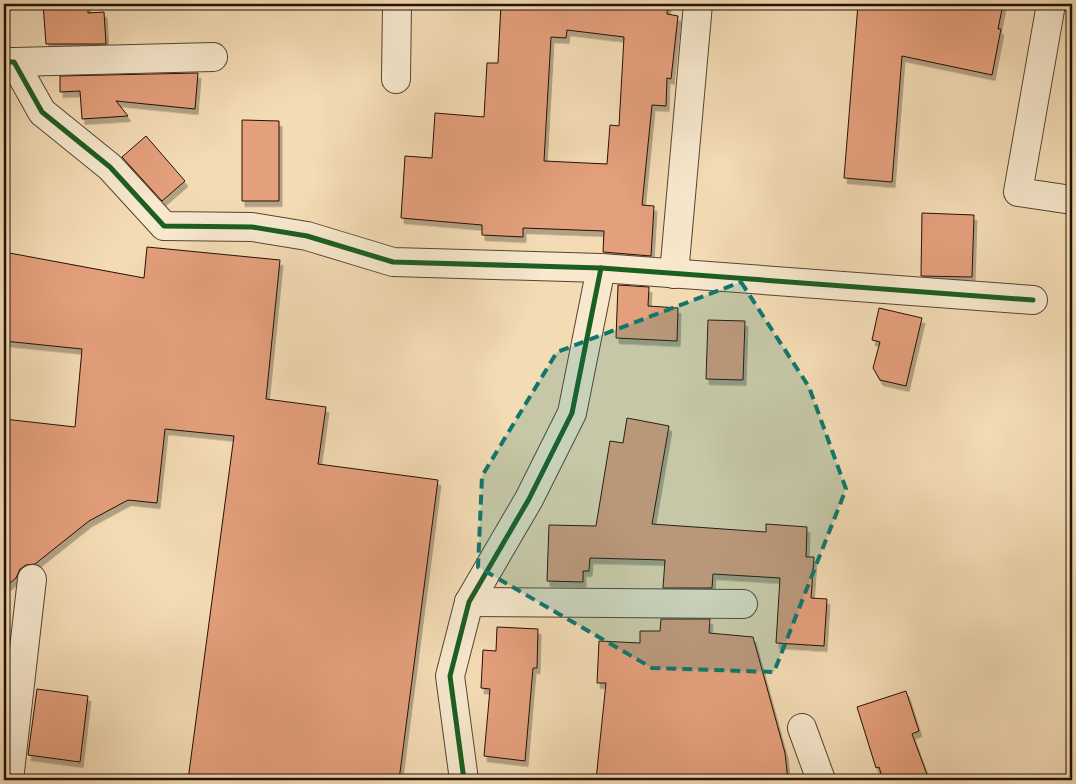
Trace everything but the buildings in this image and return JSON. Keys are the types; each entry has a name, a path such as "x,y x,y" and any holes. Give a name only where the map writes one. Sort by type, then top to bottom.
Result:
{"street":[{"path":"396,4 396,79"},
{"path":"674,274 698,4"},
{"path":"1051,4 1018,192 1072,200"},
{"path":"9,62 213,57"},
{"path":"9,62 42,112 110,167 164,226 252,227 307,236 393,262 601,268 1033,300"},
{"path":"464,780 450,676 469,602 529,499 572,413 601,268"},
{"path":"10,780 32,579"},
{"path":"469,602 743,604"},
{"path":"802,728 821,780"}],"highlighted area":[{"path":"741,282 809,387 846,489 774,672 652,668 478,567 482,476 557,352"}],"cycle path":[{"path":"4,62 14,62 42,112 110,167 164,226 252,227 307,236 393,262 601,268 1033,300"},
{"path":"464,780 450,676 469,602 529,499 572,413 601,268"}]}
